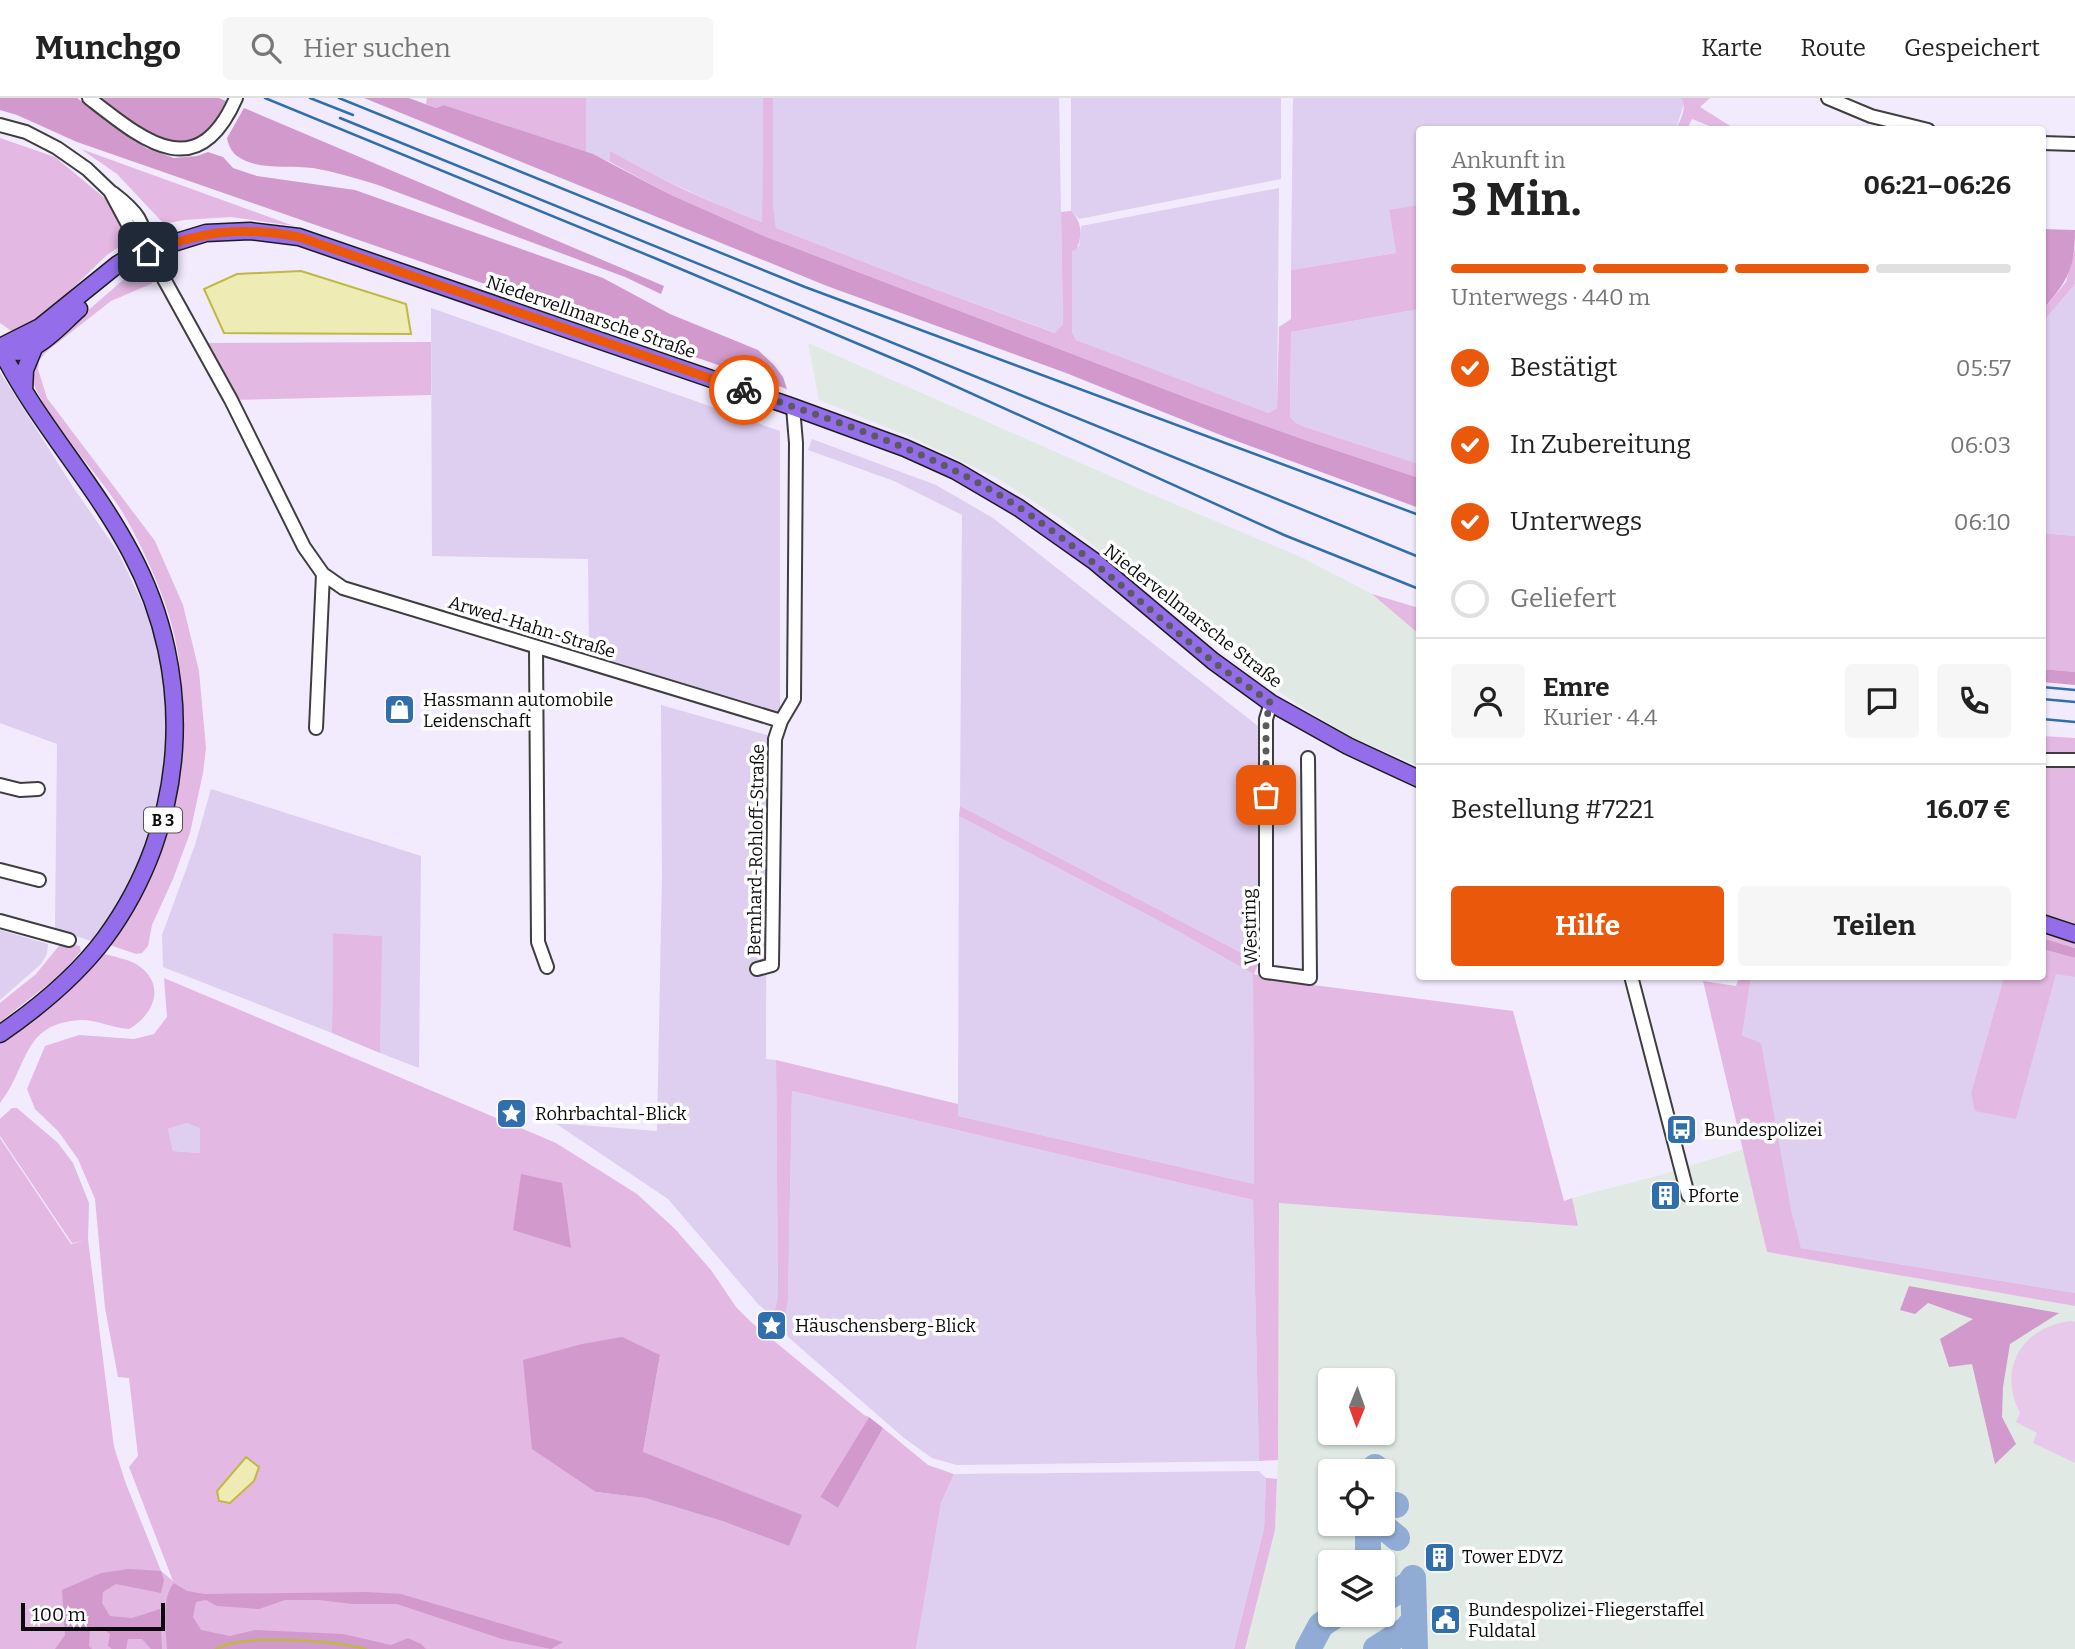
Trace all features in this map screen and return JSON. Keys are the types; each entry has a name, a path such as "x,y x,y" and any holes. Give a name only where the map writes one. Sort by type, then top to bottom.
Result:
{"main road":[{"name":"Niedervellmarsche Straße","path":"0,347 40,327 131,256 206,233 250,230 299,237 793,407 905,448 956,471 1019,508 1094,561 1213,661 1271,703 1348,746 1416,778"},
{"path":"0,347 9,353 20,353 34,348 148,252"},
{"name":"B 3","path":"0,347 49,431 114,522 146,582 168,650 174,691 176,737 172,782 163,823 150,860 127,906 104,940 64,983 0,1034"},
{"path":"24,391 25,370 34,348"},
{"path":"2046,924 2075,934"}],"street":[{"path":"89,98 138,135 165,146 180,148 195,146 211,138 220,130 234,102"},
{"path":"1828,98 1871,116 1912,126"},
{"path":"0,125 26,132 57,148 87,169 110,191 133,234 148,252"},
{"path":"2046,143 2075,144"},
{"name":"Arwed-Hahn-Straße","path":"148,252 231,400 304,547 323,573 343,588 780,721"},
{"path":"780,721 794,699 796,443 793,407"},
{"path":"316,729 323,573"},
{"path":"536,647 538,942 547,967"},
{"name":"Westring","path":"1271,703 1266,719 1266,972 1310,978 1308,758"},
{"name":"Bernhard-Rohloff-Straße","path":"757,969 772,965 775,739 780,721"},
{"path":"2046,760 2075,760"},
{"path":"0,785 20,790 38,789"},
{"path":"0,870 39,880"},
{"path":"0,921 69,940"},
{"path":"1632,980 1688,1195"}],"shaded area":[{"path":"0,98 77,98 146,148 174,158 208,152 223,157 233,168 257,176 355,190 603,278 670,314 758,350 783,377 787,389 77,142 0,110"},
{"path":"102,98 219,98 226,101 210,130 190,141 170,141 143,130"},
{"path":"364,98 409,98 436,108 444,105 593,154 669,194 764,236 1198,402 1416,477 1416,507 1223,436 1066,373 827,286"},
{"path":"427,98 586,98 586,152 444,105 436,108 426,104"},
{"path":"586,98 763,98 762,222 725,208 611,152 610,162 586,152"},
{"path":"763,98 773,98 773,205 776,228 1055,333 1063,325 1061,212 1071,211 1080,229 1076,250 1072,251 1072,332 1076,340 1268,413 1277,408 1279,327 1291,319 1291,270 1396,253 1389,210 1416,206 1416,310 1291,332 1290,417 1305,427 1416,463 1416,477 1198,402 764,236 669,194 610,162 610,151 685,190 762,222"},
{"path":"773,98 1059,98 1063,326 1056,333 776,228 773,205"},
{"path":"1071,98 1281,98 1281,179 1079,219 1071,211"},
{"path":"1293,98 1681,98 1684,103 1677,126 1416,126 1416,206 1389,211 1396,253 1291,270"},
{"path":"1681,98 1710,98 1700,107 1730,126 1710,126 1692,119 1688,126 1677,126 1684,110"},
{"path":"244,108 664,286 661,294 625,277 378,185 313,168 267,166 242,159 232,150 227,138"},
{"path":"0,138 55,157 107,200 129,240 107,255 44,316 13,332 0,323"},
{"path":"81,149 294,226 231,217 164,224 117,174"},
{"path":"1279,188 1277,408 1268,413 1255,409 1076,340 1072,332 1072,250 1079,246 1081,226"},
{"path":"2046,229 2075,230 2071,265 2058,291 2046,306"},
{"path":"2075,248 2075,284 2046,318 2046,306 2066,282"},
{"path":"301,271 406,304 411,334 224,333 204,289 237,274"},
{"path":"140,276 153,283 111,301 46,352 39,361 38,369 47,398 155,541 183,605 199,671 206,748 190,833 152,925 148,946 142,953 136,954 107,944 131,914 150,880 165,842 175,802 183,720 176,643 156,580 127,520 48,411 30,374 37,355 123,280"},
{"path":"2075,284 2075,536 2046,533 2046,318"},
{"path":"431,308 780,431 780,713 589,653 588,559 432,556"},
{"path":"1416,310 1416,463 1305,427 1290,417 1291,332"},
{"path":"431,342 431,395 231,400 199,343"},
{"path":"808,343 1160,498 1299,556 1372,594 1416,631 1416,765 1347,735 1284,695 1216,645 1061,519 997,478 911,437 819,400"},
{"path":"0,372 118,552 149,617 168,692 165,790 142,856 97,943 55,929 57,744 0,723"},
{"path":"812,439 936,485 993,518 1258,726 1259,962 960,806 962,515 894,481 808,450"},
{"path":"2046,533 2075,536 2075,672 2046,669"},
{"path":"1372,594 1416,607 1416,631"},
{"path":"2046,669 2075,672 2075,685 2046,682"},
{"path":"661,705 767,735 766,1059 776,1060 778,1297 773,1317 758,1304 668,1199 555,1123 657,1131 662,876"},
{"path":"2046,736 2075,738 2075,948 2046,939"},
{"path":"211,789 421,856 419,1068 380,1053 381,936 333,933 332,1033 163,967 162,935 195,845"},
{"path":"960,806 1259,962 1254,974 1275,980 1513,1011 1564,1201 1572,1198 1578,1226 1279,1203 1278,1460 1259,1461 1253,1200 792,1091 788,1300 784,1323 773,1317 778,1297 776,1060 958,1104 958,1116 1254,1184 1253,974 1165,924 959,816"},
{"path":"959,816 1165,924 1253,974 1254,1184 958,1116"},
{"path":"0,930 48,944 47,954 41,964 0,1000"},
{"path":"333,933 382,936 380,1053 332,1033"},
{"path":"2046,939 2075,948 2075,958 2046,950"},
{"path":"62,942 80,946 81,951 60,975 0,1022 0,1003 36,974"},
{"path":"2046,950 2075,958 2075,977 2056,974 2016,1119 1975,1111 1971,1093 2003,980 2046,980"},
{"path":"102,953 131,962 147,974 152,982 154,999 145,1016 129,1029 81,1020 61,1023 47,1029 29,1049 0,1103 0,1043 54,1002"},
{"path":"2057,973 2075,977 2075,1293 1801,1248 1742,1036 1751,980 2003,980 1971,1093"},
{"path":"164,978 556,1143 637,1194 675,1229 711,1270 736,1307 751,1322 869,1417 820,1497 838,1508 883,1428 928,1465 954,1474 941,1503 916,1649 0,1649 0,1138 71,1244 83,1241 72,1243 0,1136 0,1119 12,1108 17,1108 58,1143 73,1163 89,1203 88,1239 114,1447 161,1571 173,1581 129,1467 138,1456 129,1378 118,1377 105,1308 95,1199 78,1159 58,1131 35,1109 27,1089 45,1046 79,1035 134,1039 154,1034 167,1017","holes":["187,1123 200,1128 200,1153 173,1151 168,1129","660,1355 643,1452 789,1546 722,1521 645,1498 596,1492"]},
{"path":"1738,980 1751,980 1742,1036 1761,1043 1791,1210 1801,1248 2075,1293 2075,1306 1767,1252 1703,981 1736,986"},
{"path":"792,1091 1253,1200 1259,1461 957,1465 932,1458 904,1438 788,1337 784,1323 788,1300"},
{"path":"187,1123 200,1127 201,1153 173,1151 168,1129"},
{"path":"1744,1149 1767,1252 2075,1306 2075,1649 1245,1649 1275,1530 1278,1460 1279,1203 1577,1226 1572,1198 1661,1175"},
{"path":"521,1174 562,1183 571,1248 513,1230"},
{"path":"1909,1286 2059,1313 2010,1344 2003,1387 2002,1417 2016,1444 1995,1464 1972,1364 1949,1367 1940,1339 1973,1319 1928,1303 1915,1314 1900,1310"},
{"path":"2075,1322 2075,1463 2033,1443 2037,1433 2016,1422 2020,1413 2011,1380 2018,1352 2027,1341 2054,1325"},
{"path":"622,1337 660,1355 643,1452 802,1515 789,1546 722,1521 645,1498 596,1492 532,1449 523,1360 582,1344"},
{"path":"869,1417 883,1428 838,1508 820,1497"},
{"path":"246,1457 259,1467 254,1481 230,1503 219,1501 217,1491"},
{"path":"1259,1471 1266,1478 1264,1529 1234,1649 916,1649 941,1503 954,1474"},
{"path":"1266,1478 1277,1479 1275,1530 1245,1649 1234,1649 1264,1529"},
{"path":"129,1569 161,1571 164,1580 161,1593 116,1584 103,1592 102,1603 110,1616 132,1618 160,1609 162,1649 151,1649 142,1639 128,1639 126,1649 112,1649 108,1646 110,1634 102,1628 90,1630 89,1646 92,1649 55,1649 65,1635 62,1590 101,1573"},
{"path":"174,1583 187,1591 205,1594 401,1594 563,1642 551,1649 502,1639 397,1604 285,1600 259,1609 217,1606 206,1600 196,1602 193,1617 201,1630 230,1636 255,1630 343,1634 391,1645 408,1638 426,1649 167,1649 166,1605"}],"waterway":[{"path":"216,1649 229,1644 268,1640 312,1641 366,1649"}],"taxiway":[{"path":"1368,1536 1368,1550"},
{"path":"1413,1578 1415,1649"},
{"path":"1395,1593 1413,1578"},
{"path":"1376,1649 1407,1629 1414,1620"},
{"path":"1308,1649 1320,1627"}],"railway":[{"path":"265,98 913,367 1284,535 1416,588"},
{"path":"310,98 353,115"},
{"path":"339,98 805,287 1416,514"},
{"path":"340,118 1416,556"},
{"path":"2046,687 2075,690"},
{"path":"2046,699 2075,702"},
{"path":"2046,719 2075,722"}],"way so far":[{"path":"744,390 905,448 956,471 1019,508 1094,561 1213,661 1271,703 1266,719 1266,795"}],"place":[{"name":"Hassmann automobile Leidenschaft","path":"400,710"},
{"name":"Rohrbachtal-Blick","path":"512,1114"},
{"name":"Bundespolizei","path":"1681,1130"},
{"name":"Pforte","path":"1665,1196"},
{"name":"Häuschensberg-Blick","path":"772,1326"},
{"name":"Tower EDVZ","path":"1439,1557"},
{"name":"Bundespolizei-Fliegerstaffel Fuldatal","path":"1445,1620"}],"route":[{"path":"148,252 206,233 250,230 299,237 744,390"}]}
